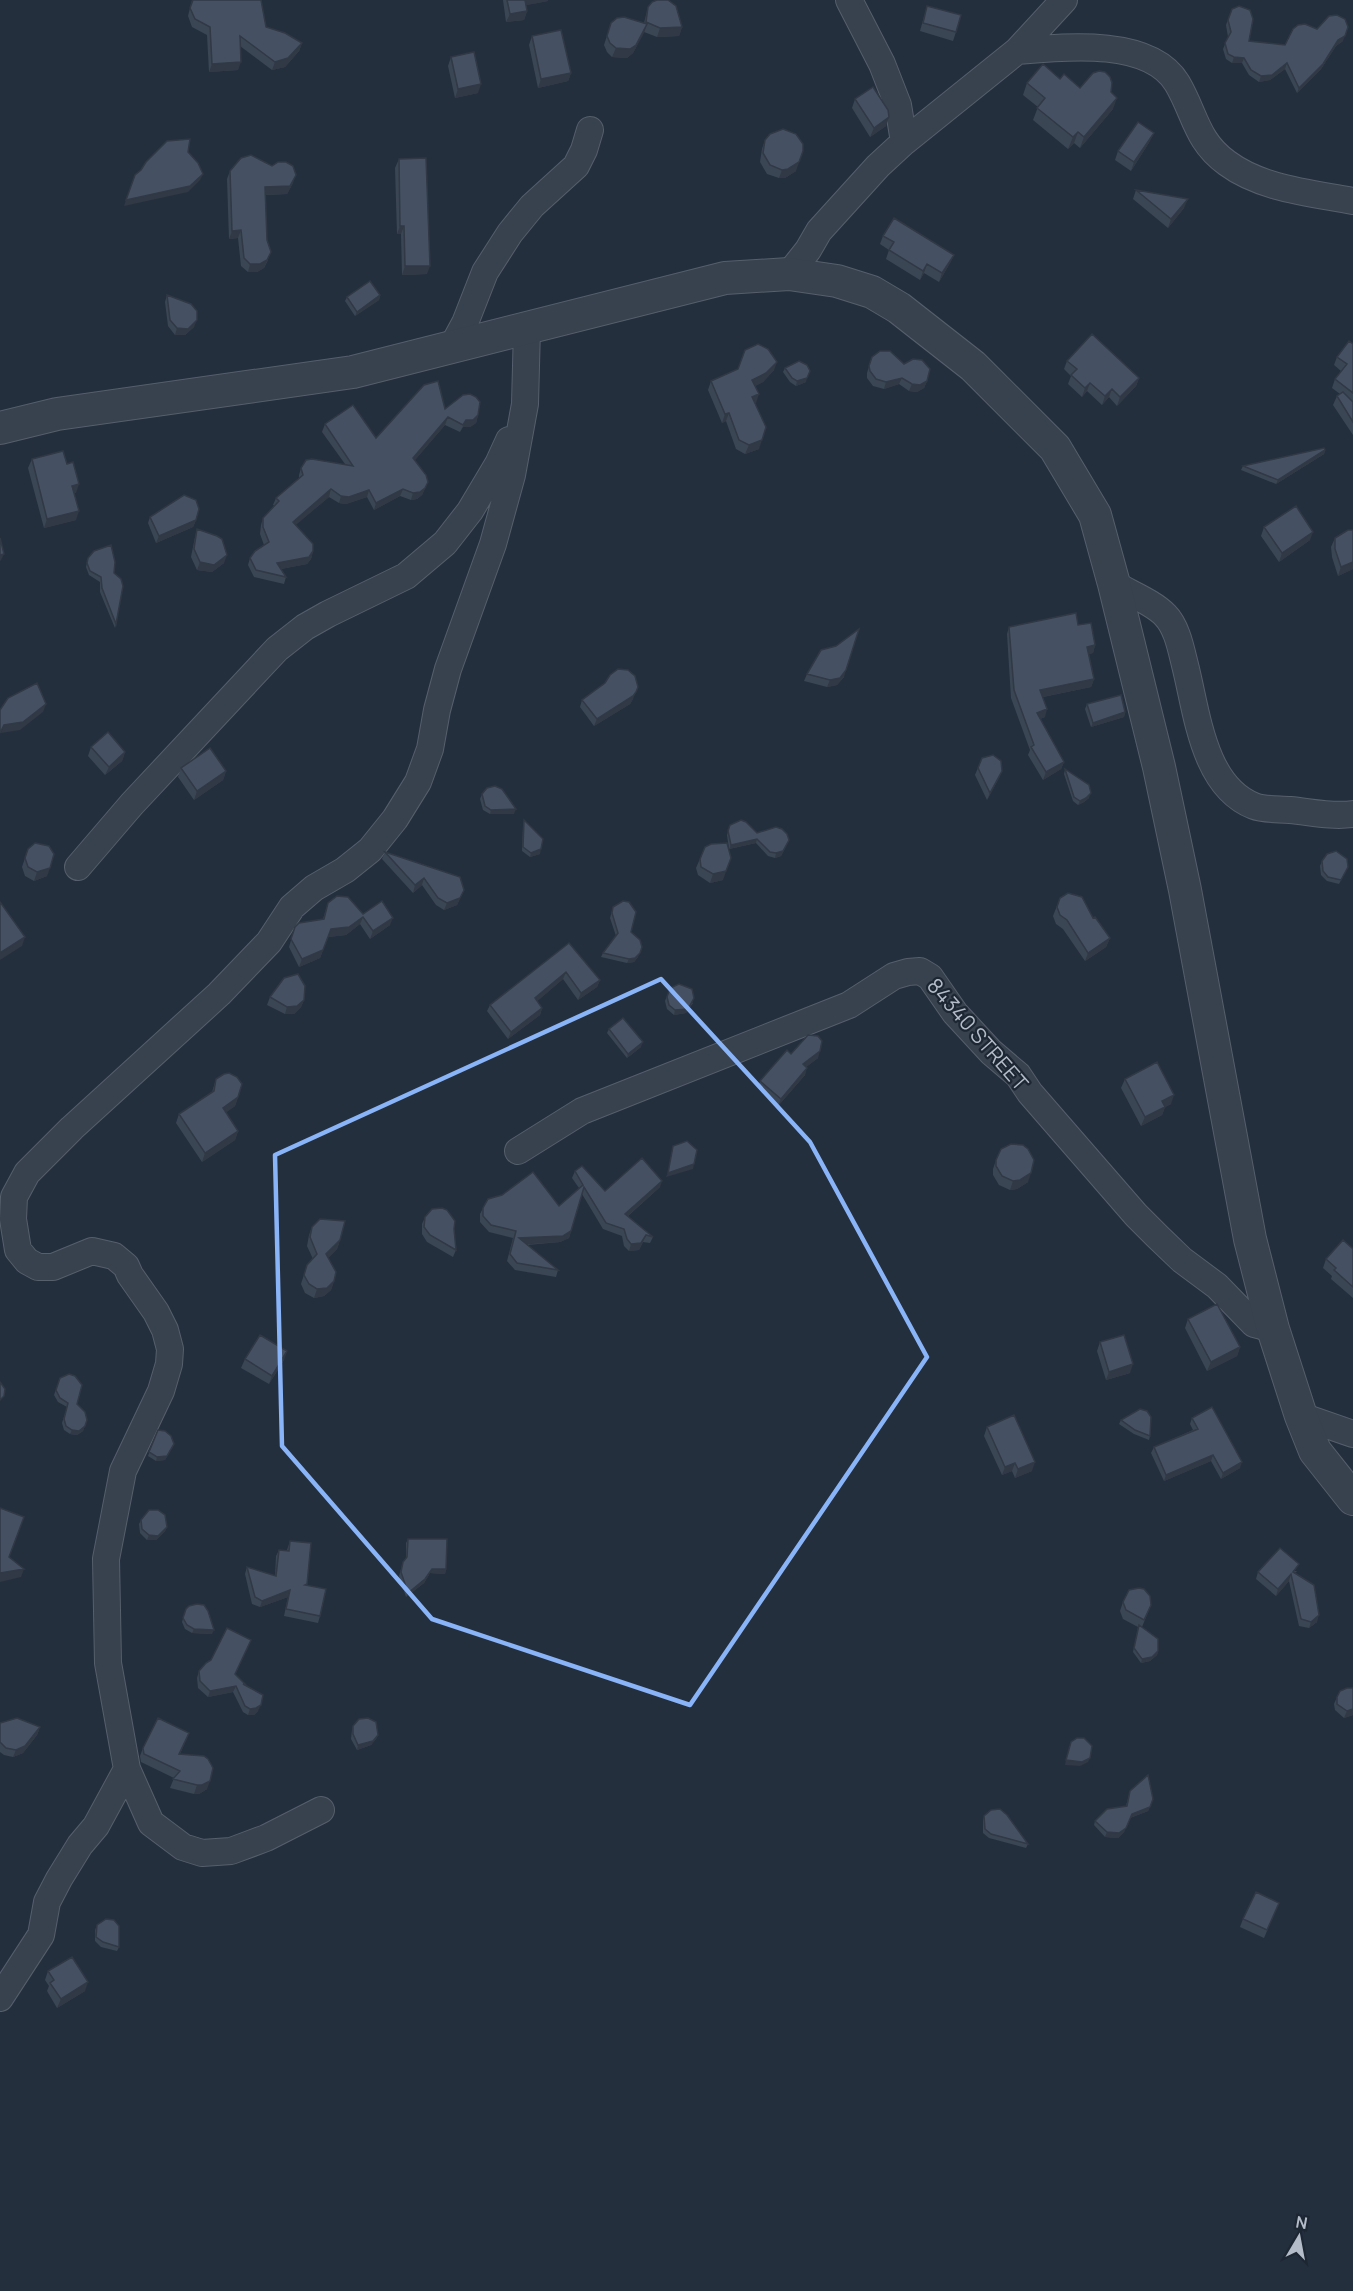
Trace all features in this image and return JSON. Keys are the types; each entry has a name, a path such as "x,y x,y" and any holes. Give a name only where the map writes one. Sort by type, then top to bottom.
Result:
{"street":[{"path":"849,0 882,64 898,105 904,142"},
{"path":"789,274 834,215 878,166 904,142 1017,51 1064,0"},
{"path":"1017,51 1071,46 1122,51 1157,63 1176,81 1202,139 1226,163 1255,180 1353,201"},
{"path":"452,347 465,323 485,273 510,233 532,206 576,166 590,130"},
{"path":"0,428 57,414 353,372 725,278 789,274 837,281 872,292 899,308 973,366 1055,448 1095,515 1164,789 1250,1239 1273,1329 1300,1416 1315,1451 1353,1499"},
{"path":"321,1810 266,1838 231,1851 202,1853 183,1847 151,1823 127,1769 108,1663 106,1559 123,1471 161,1391 169,1364 170,1349 165,1330 156,1312 126,1266 114,1256 92,1251 53,1267 38,1267 27,1261 18,1250 14,1197 27,1173 72,1128 241,972 269,942 292,907 314,888 345,870 370,850 395,819 418,782 430,749 448,669 493,544 512,475 525,405 527,328"},
{"path":"78,867 132,804 277,649 305,627 406,576 445,543 470,511 498,464 525,405"},
{"path":"1114,584 1164,614 1173,627 1182,650 1205,743 1216,773 1226,788 1256,807 1336,816 1353,814"},
{"name":"84340 STREET","path":"518,1150 582,1111 849,1005 894,976 920,971 936,983 955,1013 991,1052 1018,1076 1030,1093 1136,1215 1182,1260 1217,1286 1254,1324 1273,1329"},
{"path":"1300,1416 1353,1434"},
{"path":"0,1998 41,1935 47,1902 59,1879 80,1845 96,1826 127,1769"}],"highlighted area":[{"path":"661,979 810,1142 927,1357 690,1705 432,1619 282,1446 275,1155"}],"building":[{"path":"193,0 261,0 266,27 285,33 302,43 288,58 275,62 240,36 241,62 212,64 210,27 195,19 190,8"},
{"path":"507,0 525,0 527,11 510,14"},
{"path":"657,0 668,0 676,6 682,27 660,28 646,22 648,7"},
{"path":"927,6 961,15 956,32 923,23"},
{"path":"1239,6 1250,10 1253,19 1249,41 1285,45 1293,29 1298,25 1305,24 1317,29 1329,16 1337,15 1345,19 1348,27 1345,36 1338,40 1323,64 1299,88 1287,63 1272,75 1261,76 1251,70 1244,58 1228,54 1225,43 1231,32 1228,20 1232,9"},
{"path":"624,17 647,24 636,45 630,49 616,48 607,36 611,23 617,18"},
{"path":"561,30 571,73 541,79 532,36"},
{"path":"474,52 481,84 458,89 451,57"},
{"path":"1043,64 1060,79 1064,74 1080,88 1093,73 1105,72 1110,77 1111,92 1117,98 1084,137 1078,132 1073,137 1037,108 1045,98 1027,83"},
{"path":"873,87 888,110 889,117 874,128 855,99"},
{"path":"1138,122 1154,133 1134,162 1118,151"},
{"path":"783,129 796,134 803,144 803,151 799,162 782,170 770,165 763,153 765,140 770,134"},
{"path":"190,139 188,152 198,163 203,174 190,186 126,200 135,175 167,141"},
{"path":"251,155 272,166 278,162 286,162 293,166 296,175 290,186 265,187 267,240 271,252 267,260 260,264 250,264 244,258 241,230 232,231 230,171 241,158"},
{"path":"426,158 430,266 405,266 404,226 400,226 399,159"},
{"path":"1136,190 1188,199 1171,219"},
{"path":"894,218 954,255 942,273 927,264 923,271 889,250 894,242 883,236"},
{"path":"370,281 380,295 357,312 347,297"},
{"path":"167,295 191,304 197,311 197,320 188,329 177,328 170,320"},
{"path":"1092,334 1139,378 1120,397 1112,389 1105,396 1090,383 1085,388 1071,375 1077,369 1067,361"},
{"path":"1349,341 1353,344 1353,393 1335,379 1347,364 1337,357"},
{"path":"758,344 768,349 777,362 766,373 752,380 759,394 752,397 766,427 762,440 749,445 739,440 729,413 725,414 711,381 738,369 745,350"},
{"path":"880,351 890,351 904,364 913,359 922,360 930,369 927,381 920,385 912,384 902,378 886,382 876,379 869,366 872,357"},
{"path":"799,361 807,365 810,371 807,378 797,381 785,368"},
{"path":"438,381 445,409 463,395 470,394 480,402 478,415 473,420 466,420 463,425 448,417 413,458 426,475 428,482 425,488 413,493 403,489 376,503 369,490 349,497 341,496 331,489 293,522 313,544 313,551 309,557 277,563 286,577 256,570 250,558 255,551 269,542 263,527 263,518 279,501 276,498 303,475 301,468 306,460 353,466 325,424 353,405 376,438 424,385"},
{"path":"1343,392 1353,402 1353,422 1337,396"},
{"path":"1324,448 1325,450 1278,480 1243,466"},
{"path":"63,451 67,464 73,462 79,484 72,486 79,511 47,519 32,459"},
{"path":"184,495 196,500 199,509 196,520 159,536 150,517"},
{"path":"1296,506 1313,532 1282,553 1264,527"},
{"path":"197,529 222,539 227,555 214,565 200,562 194,549"},
{"path":"1348,530 1353,530 1353,562 1341,567 1335,549 1335,538"},
{"path":"0,538 4,554 0,555"},
{"path":"111,545 115,562 114,573 121,579 123,586 116,624 102,588 101,577 90,571 87,563 94,551"},
{"path":"1076,613 1078,625 1091,623 1095,645 1087,647 1094,679 1040,690 1047,709 1037,713 1064,762 1046,772 1031,747 1034,745 1014,690 1009,627"},
{"path":"859,629 846,670 840,678 830,680 807,674 821,650 836,646"},
{"path":"618,669 628,670 635,676 638,687 636,692 597,719 582,700 605,683"},
{"path":"37,683 46,704 23,722 4,725 0,733 0,710 8,698"},
{"path":"1121,695 1125,712 1093,723 1087,704"},
{"path":"108,732 125,752 109,767 91,747"},
{"path":"210,748 226,771 197,791 181,768"},
{"path":"993,755 1001,761 1002,771 990,793 978,768 982,758"},
{"path":"1065,769 1089,785 1091,793 1086,798 1080,801 1074,797"},
{"path":"495,786 502,789 516,809 491,810 485,806 482,794 487,788"},
{"path":"524,820 543,839 541,849 531,853 523,847"},
{"path":"741,820 757,833 776,827 782,829 789,840 783,851 770,852 757,839 731,845 728,831 730,825"},
{"path":"35,843 49,846 54,854 50,868 37,872 28,867 25,858 28,849"},
{"path":"727,843 731,858 726,871 713,874 701,867 700,859 705,847 711,844"},
{"path":"1336,851 1347,859 1348,867 1341,880 1328,877 1323,871 1322,861 1327,854"},
{"path":"385,852 460,877 464,890 460,898 447,903 438,898 424,878 415,885"},
{"path":"1068,893 1082,897 1093,918 1095,917 1110,938 1088,953 1067,920 1060,915 1057,907 1060,898"},
{"path":"337,896 348,897 363,914 382,901 393,918 373,931 363,917 349,927 331,929 323,950 302,959 291,939 295,927 299,923 324,919 328,903"},
{"path":"623,901 629,902 636,912 631,932 640,940 642,947 635,958 629,959 603,953 618,933 612,913 613,907"},
{"path":"0,902 25,937 0,953"},
{"path":"569,943 600,980 581,993 566,972 535,998 542,1008 511,1032 490,1005"},
{"path":"298,974 305,986 304,1000 297,1006 287,1007 270,997 284,978"},
{"path":"679,984 692,989 694,998 688,1009 675,1010 669,1005 667,997 670,988"},
{"path":"623,1018 643,1042 628,1054 609,1029"},
{"path":"808,1035 818,1036 822,1041 820,1051 803,1064 807,1068 781,1099 760,1081 787,1050 791,1054"},
{"path":"1157,1062 1174,1095 1162,1101 1165,1107 1145,1117 1125,1079"},
{"path":"229,1073 237,1077 242,1084 238,1097 223,1108 238,1131 205,1153 179,1114 214,1091 216,1079"},
{"path":"687,1141 697,1150 694,1164 668,1173 673,1146"},
{"path":"1011,1144 1023,1145 1034,1160 1031,1173 1020,1180 1013,1181 1002,1176 996,1166 1001,1149"},
{"path":"642,1158 662,1181 625,1214 653,1237 646,1235 641,1243 631,1244 624,1229 606,1223 584,1187 571,1231 563,1236 519,1238 558,1270 517,1263 510,1254 516,1231 491,1225 483,1216 483,1208 488,1199 502,1195 533,1172 559,1206 583,1185 575,1171 582,1166 605,1191"},
{"path":"432,1209 447,1210 455,1221 456,1250 430,1235 424,1227 425,1217"},
{"path":"320,1219 345,1221 340,1240 326,1254 336,1272 334,1281 327,1288 317,1289 309,1284 304,1275 307,1265 317,1254 310,1237 312,1227"},
{"path":"1343,1240 1353,1249 1353,1287 1334,1270 1336,1268 1326,1259"},
{"path":"1217,1304 1240,1347 1211,1362 1188,1319"},
{"path":"260,1335 287,1351 272,1376 245,1359"},
{"path":"1124,1335 1133,1364 1109,1372 1100,1342"},
{"path":"69,1374 75,1376 82,1385 77,1404 85,1412 87,1420 85,1426 79,1431 66,1426 64,1419 68,1403 60,1398 56,1390 60,1378"},
{"path":"0,1382 5,1389 4,1396 0,1400"},
{"path":"1212,1407 1242,1462 1223,1473 1213,1455 1166,1475 1154,1447 1198,1429 1192,1418"},
{"path":"1140,1409 1147,1411 1151,1417 1150,1436 1135,1430 1121,1420"},
{"path":"1014,1415 1035,1462 1018,1469 1015,1463 1005,1467 987,1427"},
{"path":"158,1430 165,1431 171,1436 174,1444 167,1456 157,1457 149,1452"},
{"path":"0,1508 24,1517 9,1557 24,1569 0,1573"},
{"path":"149,1510 158,1510 165,1515 167,1527 158,1536 149,1535 142,1529 141,1520"},
{"path":"408,1539 447,1539 446,1569 432,1569 425,1579 408,1593 401,1572 403,1562 407,1557"},
{"path":"290,1541 311,1543 307,1584 305,1585 326,1589 320,1616 286,1609 290,1590 262,1601 255,1597 247,1567 276,1576 279,1550 289,1551"},
{"path":"1280,1548 1299,1564 1293,1572 1314,1585 1319,1615 1311,1622 1301,1619 1291,1574 1278,1589 1258,1572"},
{"path":"1144,1589 1150,1596 1151,1605 1144,1620 1126,1610 1123,1602 1129,1590"},
{"path":"197,1604 204,1605 208,1611 214,1630 194,1629 187,1625 183,1618 186,1609"},
{"path":"1139,1625 1158,1639 1158,1651 1152,1657 1142,1659 1134,1648"},
{"path":"227,1628 251,1640 235,1674 245,1684 243,1684 263,1695 261,1705 256,1708 250,1709 245,1706 236,1686 210,1691 200,1681 199,1671 211,1660"},
{"path":"1353,1688 1353,1709 1347,1711 1337,1704 1337,1697 1340,1691"},
{"path":"17,1718 40,1727 25,1746 16,1750 6,1748 0,1742 0,1723"},
{"path":"158,1718 189,1733 179,1754 204,1756 208,1759 213,1768 210,1781 197,1785 173,1779 180,1771 144,1754 143,1748"},
{"path":"368,1718 376,1722 378,1735 373,1741 358,1745 353,1734 353,1726 359,1719"},
{"path":"1077,1738 1084,1738 1092,1746 1090,1758 1082,1762 1066,1760 1071,1742"},
{"path":"1148,1775 1153,1799 1150,1807 1132,1814 1126,1828 1119,1833 1107,1832 1095,1821 1107,1809 1127,1806 1130,1791"},
{"path":"1000,1809 1028,1844 991,1834 985,1829 984,1816 991,1810"},
{"path":"1256,1892 1279,1903 1267,1930 1243,1919"},
{"path":"106,1919 114,1920 119,1926 119,1947 96,1937 97,1925"},
{"path":"72,1957 88,1982 61,1999 50,1983 54,1980 48,1971"}]}
